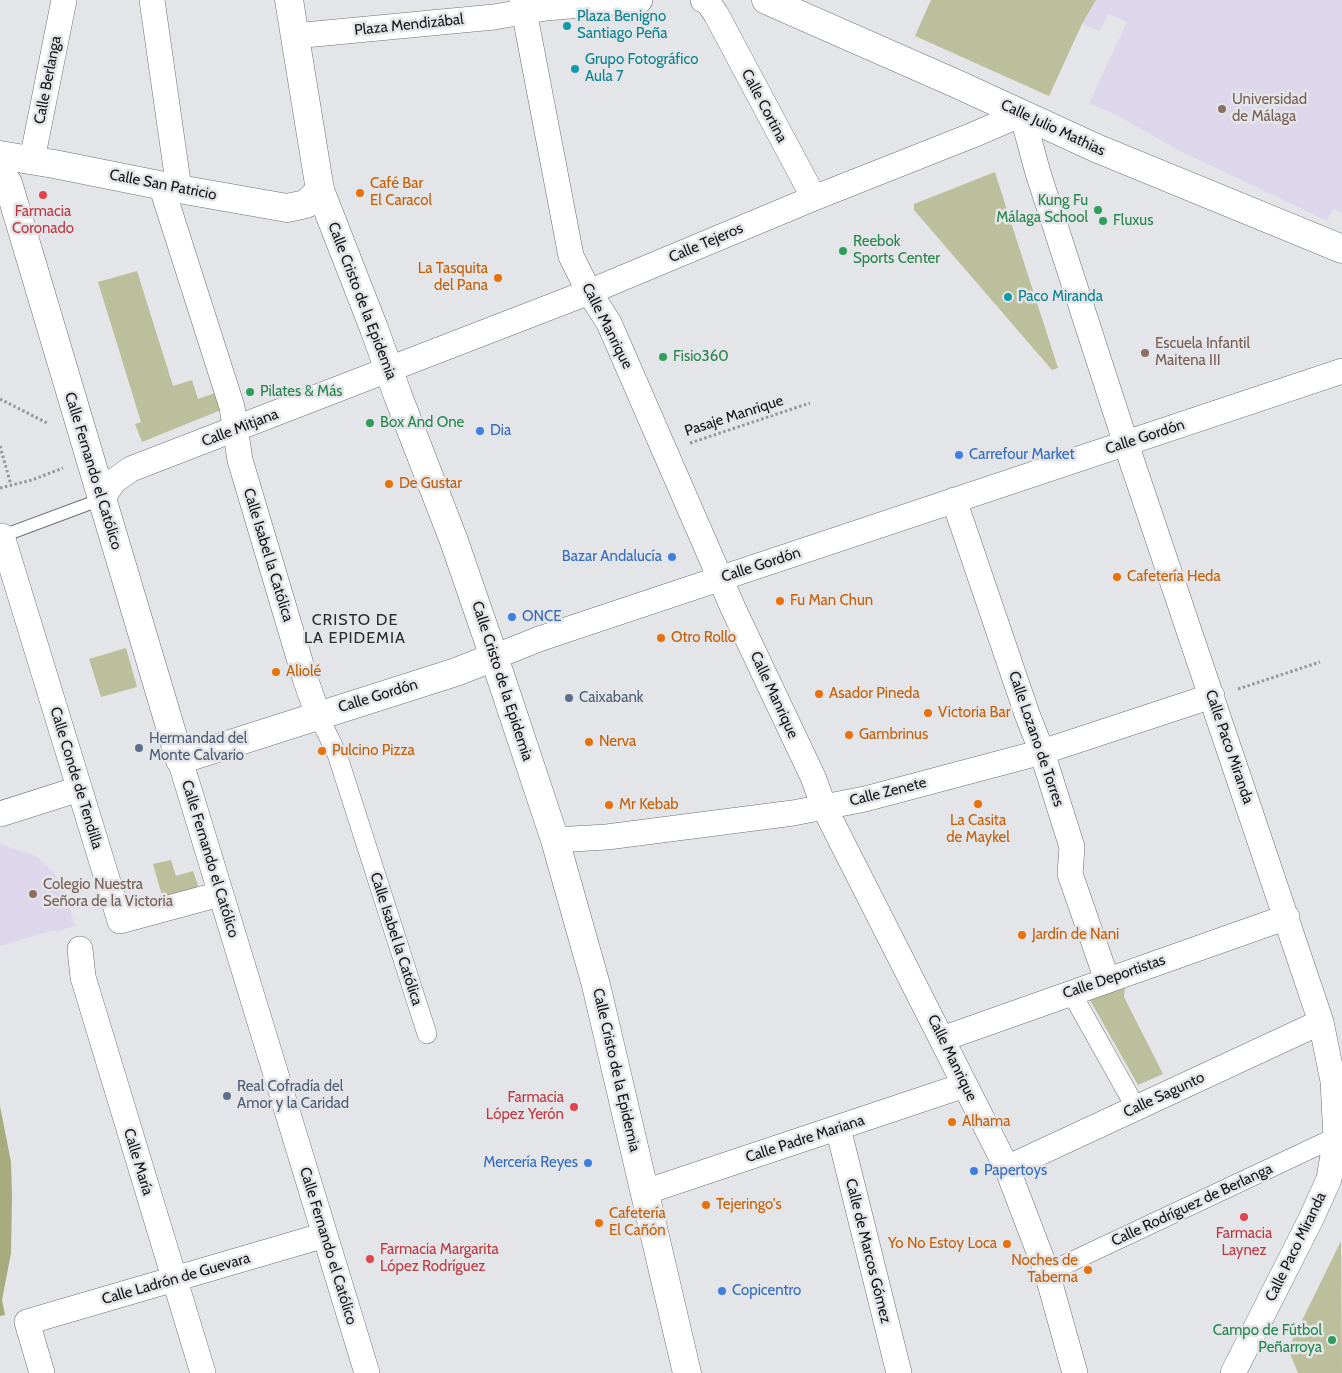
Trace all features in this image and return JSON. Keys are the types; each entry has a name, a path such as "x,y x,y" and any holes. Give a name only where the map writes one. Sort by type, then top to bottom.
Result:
{"street":[{"name":"Calle Berlanga","path":"32,160 64,0"},
{"name":"Calle Isabel la Católica","path":"152,0 170,187 232,407 240,460 305,678 318,715 337,754 427,1034"},
{"name":"Calle Cristo de la Epidemia","path":"289,0 320,190 454,541 554,840 596,985 687,1373"},
{"path":"523,6 546,8 640,0"},
{"name":"Calle Julio Mathias","path":"766,0 1096,148 1342,249"},
{"name":"Calle Cortina","path":"714,5 814,198"},
{"name":"Plaza Mendizábal","path":"294,36 494,17 523,6"},
{"name":"Calle Manrique","path":"523,6 571,256 589,292 608,323 720,579 813,777 824,806 1007,1168 1047,1273 1075,1373"},
{"name":"Calle Tejeros","path":"388,369 589,292 1022,114"},
{"name":"Calle Paco Miranda","path":"1022,114 1038,173 1126,444 1321,1022 1333,1081 1336,1138 1329,1179 1233,1373"},
{"name":"Calle San Patricio","path":"0,155 288,208 306,204 320,190"},
{"name":"Calle Fernando el Católico","path":"0,174 8,183 220,894 367,1373"},
{"name":"Calle Mitjana","path":"102,499 114,481 131,469 236,430 388,369"},
{"name":"Calle Gordón","path":"180,760 456,672 539,639 1342,372"},
{"name":"Calle Lozano de Torres","path":"954,500 1027,714 1042,752 1072,847 1070,874 1107,980"},
{"name":"Calle Conde de Tendilla","path":"1,538 120,921 220,894"},
{"name":"Calle Zenete","path":"554,840 607,837 793,813 865,800 1042,752 1209,688"},
{"path":"0,814 79,789"},
{"name":"Calle Deportistas","path":"942,1038 1287,917"},
{"name":"Calle María","path":"80,949 83,977 202,1373"},
{"path":"1071,992 1136,1108"},
{"name":"Calle Sagunto","path":"1007,1168 1321,1022"},
{"name":"Calle Padre Mariana","path":"644,1192 965,1085"},
{"name":"Calle de Marcos Gómez","path":"838,1128 899,1373"},
{"name":"Calle Rodríguez de Berlanga","path":"1047,1273 1336,1138"},
{"name":"Calle Ladrón de Guevara","path":"42,1373 27,1322 325,1235"}],"lane":[{"path":"1,538 102,499"}],"path":[{"path":"0,399 53,426"},
{"name":"Pasaje Manrique","path":"665,451 810,403"},
{"path":"0,449 11,486"},
{"path":"0,488 32,480 63,468 62,460"},
{"path":"1209,688 1236,689 1320,662"}],"shaded area":[{"name":"Universidad de Málaga","path":"1096,0 1342,0 1342,213 1333,209 1327,221 1176,149 1117,115 1089,103 1127,22 1108,14 1100,31 1082,24"},
{"name":"Colegio Nuestra Señora de la Victoria","path":"0,844 38,857 53,872 65,886 63,887 75,926 0,946"}],"green space":[{"path":"931,0 1096,0 1082,24 1049,96 915,36"},
{"name":"Paco Miranda","path":"995,172 1058,368 1052,370 914,210 914,204"},
{"path":"137,271 173,386 192,380 198,399 215,393 221,410 142,442 135,424 141,422 98,282"},
{"path":"126,648 137,687 101,697 89,659"},
{"path":"171,860 176,876 193,871 199,888 163,899 153,864"},
{"path":"1125,987 1124,997 1163,1074 1138,1085 1090,1000"},
{"path":"0,1106 11,1162 12,1196 11,1253 2,1300 5,1315 0,1316"},
{"path":"1341,1241 1342,1373 1298,1373 1288,1349"}],"place":[{"name":"Plaza Benigno Santiago Peña","path":"567,26"},
{"name":"Grupo Fotográfico Aula 7","path":"575,69"},
{"name":"Universidad de Málaga","path":"1222,109"},
{"name":"Café Bar El Caracol","path":"360,193"},
{"name":"Farmacia Coronado","path":"43,195"},
{"name":"Kung Fu Málaga School","path":"1098,210"},
{"name":"Fluxus","path":"1103,221"},
{"name":"Reebok Sports Center","path":"843,251"},
{"name":"La Tasquita del Pana","path":"498,278"},
{"name":"Paco Miranda","path":"1008,297"},
{"name":"Escuela Infantil Maitena III","path":"1145,353"},
{"name":"Fisio360","path":"663,357"},
{"name":"Pilates & Más","path":"250,392"},
{"name":"Box And One","path":"370,423"},
{"name":"Dia","path":"480,431"},
{"name":"Carrefour Market","path":"959,455"},
{"name":"De Gustar","path":"389,484"},
{"name":"Bazar Andalucía","path":"672,557"},
{"name":"Cafetería Heda","path":"1117,577"},
{"name":"Fu Man Chun","path":"780,601"},
{"name":"ONCE","path":"512,617"},
{"name":"Otro Rollo","path":"661,638"},
{"name":"Aliolé","path":"276,672"},
{"name":"Asador Pineda","path":"819,694"},
{"name":"Caixabank","path":"569,698"},
{"name":"Victoria Bar","path":"928,713"},
{"name":"Gambrinus","path":"849,735"},
{"name":"Nerva","path":"589,742"},
{"name":"Hermandad del Monte Calvario","path":"139,748"},
{"name":"Pulcino Pizza","path":"322,751"},
{"name":"La Casita de Maykel","path":"978,804"},
{"name":"Mr Kebab","path":"609,805"},
{"name":"Colegio Nuestra Señora de la Victoria","path":"33,894"},
{"name":"Jardín de Nani","path":"1022,935"},
{"name":"Real Cofradía del Amor y la Caridad","path":"227,1096"},
{"name":"Farmacia López Yerón","path":"574,1107"},
{"name":"Alhama","path":"952,1122"},
{"name":"Mercería Reyes","path":"588,1163"},
{"name":"Papertoys","path":"974,1171"},
{"name":"Tejeringo's","path":"706,1205"},
{"name":"Farmacia Laynez","path":"1244,1217"},
{"name":"Cafetería El Cañón","path":"599,1223"},
{"name":"Yo No Estoy Loca","path":"1007,1244"},
{"name":"Farmacia Margarita López Rodríguez","path":"370,1259"},
{"name":"Noches de Taberna","path":"1088,1270"},
{"name":"Copicentro","path":"722,1291"},
{"name":"Campo de Fútbol Peñarroya","path":"1332,1340"}],"district":[{"name":"CRISTO DE LA EPIDEMIA","path":"355,629"}]}
